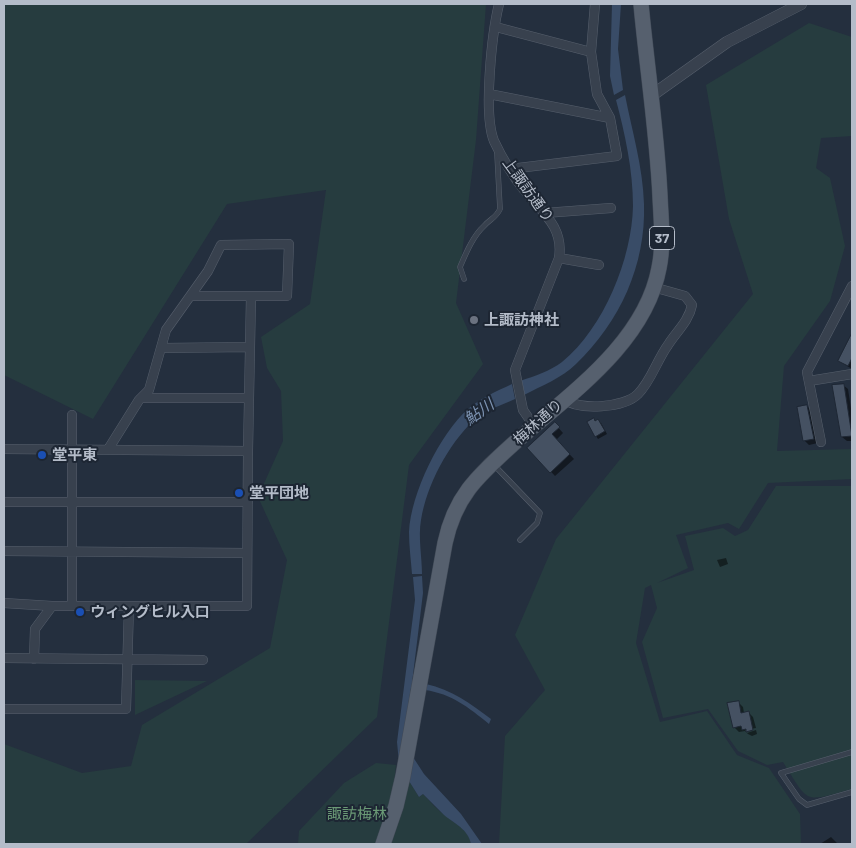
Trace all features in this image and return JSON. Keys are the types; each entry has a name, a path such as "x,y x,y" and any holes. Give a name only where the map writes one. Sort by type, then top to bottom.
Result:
{"main road":[{"name":"梅林通り","path":"383,844 396,806 403,776 448,526 462,495 492,463 564,399 628,338 648,304 659,269 662,241 651,96 641,4"}],"street":[{"name":"上諏訪通り","path":"499,4 489,94 489,115 494,140 510,169 532,200 545,213 562,244 559,258 518,359 515,380 526,416 534,426"},
{"path":"510,169 617,156 610,118 597,94 591,52 595,4"},
{"path":"651,96 728,42 801,4"},
{"path":"496,27 591,52"},
{"path":"489,94 610,118"},
{"path":"545,213 611,208"},
{"path":"109,448 141,398 149,390 166,330 208,271 221,245 289,244 287,296 191,296"},
{"path":"559,258 599,266"},
{"path":"821,442 807,372 852,286"},
{"path":"564,399 579,406 596,407 630,400 646,384 657,361 678,333 692,305 686,296 653,287"},
{"path":"4,603 52,606 247,606 251,296"},
{"path":"162,348 250,347"},
{"path":"809,382 852,374"},
{"path":"141,398 249,398"},
{"path":"72,416 72,606"},
{"path":"4,449 109,448 248,451"},
{"path":"4,502 248,502"},
{"path":"4,551 247,553"},
{"path":"34,659 35,629 52,606"},
{"path":"4,709 126,709 129,606"},
{"path":"4,658 203,660"}],"lane":[{"path":"464,279 460,267 470,244 484,225 496,216 500,209 497,146"},
{"path":"492,463 540,513 537,523 520,540"},
{"path":"852,752 782,773 799,799 807,805 852,792"}],"green space":[{"path":"4,4 486,4 476,140 456,303 483,364 409,465 377,717 246,844 4,844 4,744 82,773 131,766 142,725 270,648 287,560 258,497 283,441 281,391 267,368 261,337 310,304 326,190 227,204 93,419 4,375"},
{"path":"809,23 852,37 852,136 821,138 816,168 830,178 845,246 830,301 784,366 777,451 852,449 852,479 768,483 739,529 728,523 676,535 688,568 657,583 694,570 685,536 723,528 735,536 748,530 776,486 852,486 852,789 816,798 809,796 798,786 783,762 767,765 738,751 708,709 663,718 642,642 657,608 651,585 645,588 636,643 660,722 707,711 737,755 769,768 800,814 801,844 499,844 505,736 545,690 515,635 556,539 753,294 729,219 706,85"},
{"path":"135,680 207,681 135,715"},
{"name":"諏訪梅林","path":"376,763 396,765 393,793 378,844 298,844 299,831 344,783"},
{"name":"諏訪梅林","path":"409,781 419,797 423,794 440,811 465,831 471,844 390,844"}],"water":[{"path":"612,4 621,4 618,49 623,90 614,95 610,76"},
{"path":"625,95 639,163 644,204 640,249 635,270 617,311 592,348 564,373 524,395 520,381 547,371 562,362 591,331 613,291 621,269 627,248 633,206 628,152 616,100"},
{"name":"鮎川","path":"512,384 515,399 478,416 456,441 440,466 428,493 421,520 422,574 412,574 409,537 411,517 415,500 429,465 447,433 468,409 484,398"},
{"path":"422,576 423,593 412,683 414,684 411,688 399,763 397,742 415,600 413,577"},
{"path":"426,684 452,693 468,702 491,719 489,724 452,698 425,690"},
{"path":"413,757 424,774 461,814 482,844 471,844 467,834 460,827 444,815 423,794 419,797 409,781"}],"building":[{"path":"852,333 852,358 848,366 838,361"},
{"path":"844,384 852,436 841,437 832,385"},
{"path":"807,405 814,439 803,441 797,407"},
{"path":"594,418 595,421 598,419 605,431 595,437 587,422"},
{"path":"555,422 560,427 552,434 570,454 550,473 527,448"},
{"path":"739,701 741,713 749,711 753,730 746,732 746,729 742,730 741,726 733,728 727,703"}],"place":[{"name":"上諏訪神社","path":"474,320"},
{"name":"堂平東","path":"42,455"},
{"name":"堂平団地","path":"239,493"},
{"name":"ウィングヒル入口","path":"80,612"}]}
